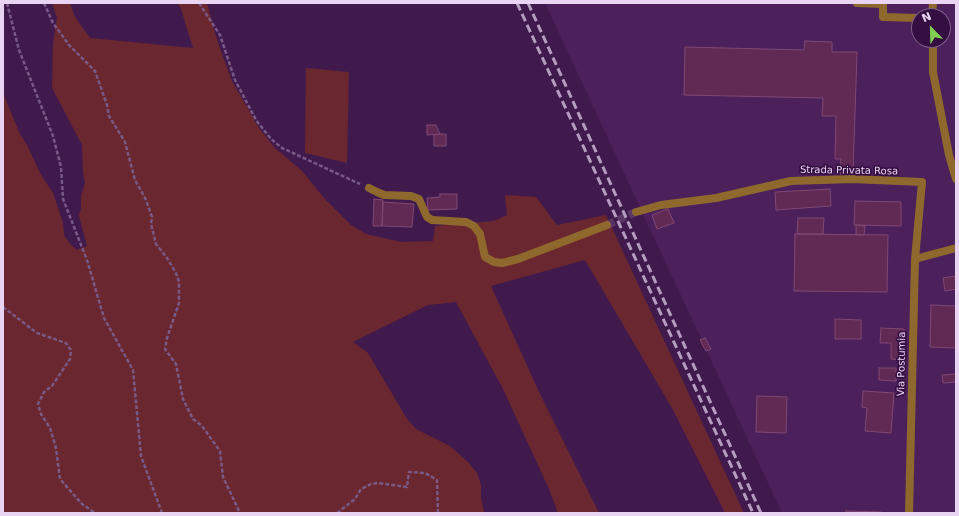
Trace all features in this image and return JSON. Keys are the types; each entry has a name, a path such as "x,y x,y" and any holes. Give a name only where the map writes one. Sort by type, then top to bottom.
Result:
{"street":[{"path":"857,3 883,4 882,18 911,18"},
{"path":"933,48 934,72 949,155 956,179"},
{"name":"Strada Privata Rosa","path":"636,212 661,205 716,198 791,181 852,179 922,182"},
{"name":"Via Postumia","path":"909,513 915,259 922,182"},
{"path":"368,188 384,194 411,196 419,199 427,217 432,220 466,222 474,226 480,234 485,257 502,264 518,260 607,225"},
{"path":"915,259 956,248"}],"path":[{"path":"7,3 19,50 54,136 61,167 63,199 87,260 104,318 133,370 142,456 162,513"},
{"path":"44,3 53,23 69,45 95,71 107,105 109,116 125,142 135,180 146,200 152,217 151,224 156,244 176,273 179,282 179,303 167,338 165,349 176,364 183,399 193,419 202,426 220,451 223,477 240,513"},
{"path":"199,3 220,35 228,63 237,85 256,120 271,139 282,148 368,188"},
{"path":"3,307 37,333 66,342 70,350 70,359 52,386 44,392 38,404 41,414 50,428 56,448 60,479 82,504 95,513"},
{"path":"337,513 355,499 361,489 371,484 378,483 407,487 409,472 426,473 437,480 438,513"}],"shaded area":[{"path":"52,3 70,3 75,17 90,38 193,48 178,3 207,3 218,43 232,81 259,128 275,148 301,170 324,198 351,225 366,234 401,242 433,241 435,226 494,221 507,215 505,195 536,197 557,225 606,215 744,513 725,513 672,408 585,260 491,286 539,392 599,513 558,513 549,489 503,389 456,302 428,305 353,342 368,353 407,419 416,429 450,446 468,462 477,473 481,485 481,497 484,513 3,513 3,93 19,132 41,175 53,193 63,223 64,235 71,245 77,250 87,246 79,216 81,208 81,195 85,183 83,173 82,145 52,88 53,44 57,18"},
{"path":"545,3 956,3 956,513 782,513"},
{"path":"306,68 349,72 347,163 305,153"}],"building":[{"path":"805,41 832,42 832,52 857,52 853,174 840,174 841,159 835,159 836,116 822,116 823,98 684,95 685,47 804,50"},
{"path":"427,125 436,125 440,134 427,135"},
{"path":"446,134 446,146 434,146 434,135"},
{"path":"830,189 831,206 776,210 775,192"},
{"path":"440,194 457,194 457,209 428,210 427,198 440,197"},
{"path":"374,199 383,200 382,226 373,226"},
{"path":"855,201 901,202 901,226 854,225"},
{"path":"383,202 414,204 412,227 382,226"},
{"path":"668,209 674,223 657,229 652,215"},
{"path":"798,218 824,218 823,234 797,234"},
{"path":"856,225 865,226 864,235 856,235"},
{"path":"795,234 888,235 887,292 794,291"},
{"path":"955,276 956,289 945,291 943,278"},
{"path":"931,305 956,306 956,348 930,347"},
{"path":"835,319 861,320 861,339 835,339"},
{"path":"881,328 904,329 904,360 891,359 891,343 880,343"},
{"path":"705,338 711,349 706,351 700,340"},
{"path":"879,368 896,368 896,381 879,380"},
{"path":"956,374 956,382 943,383 942,375"},
{"path":"863,391 894,393 891,433 865,431 867,408 862,407"},
{"path":"757,396 787,397 786,433 756,432"},
{"path":"846,511 881,512 881,513 846,513"}],"tunnel":[{"path":"607,225 636,212"}],"railway":[{"path":"517,3 753,513"},
{"path":"528,3 761,513"}]}
